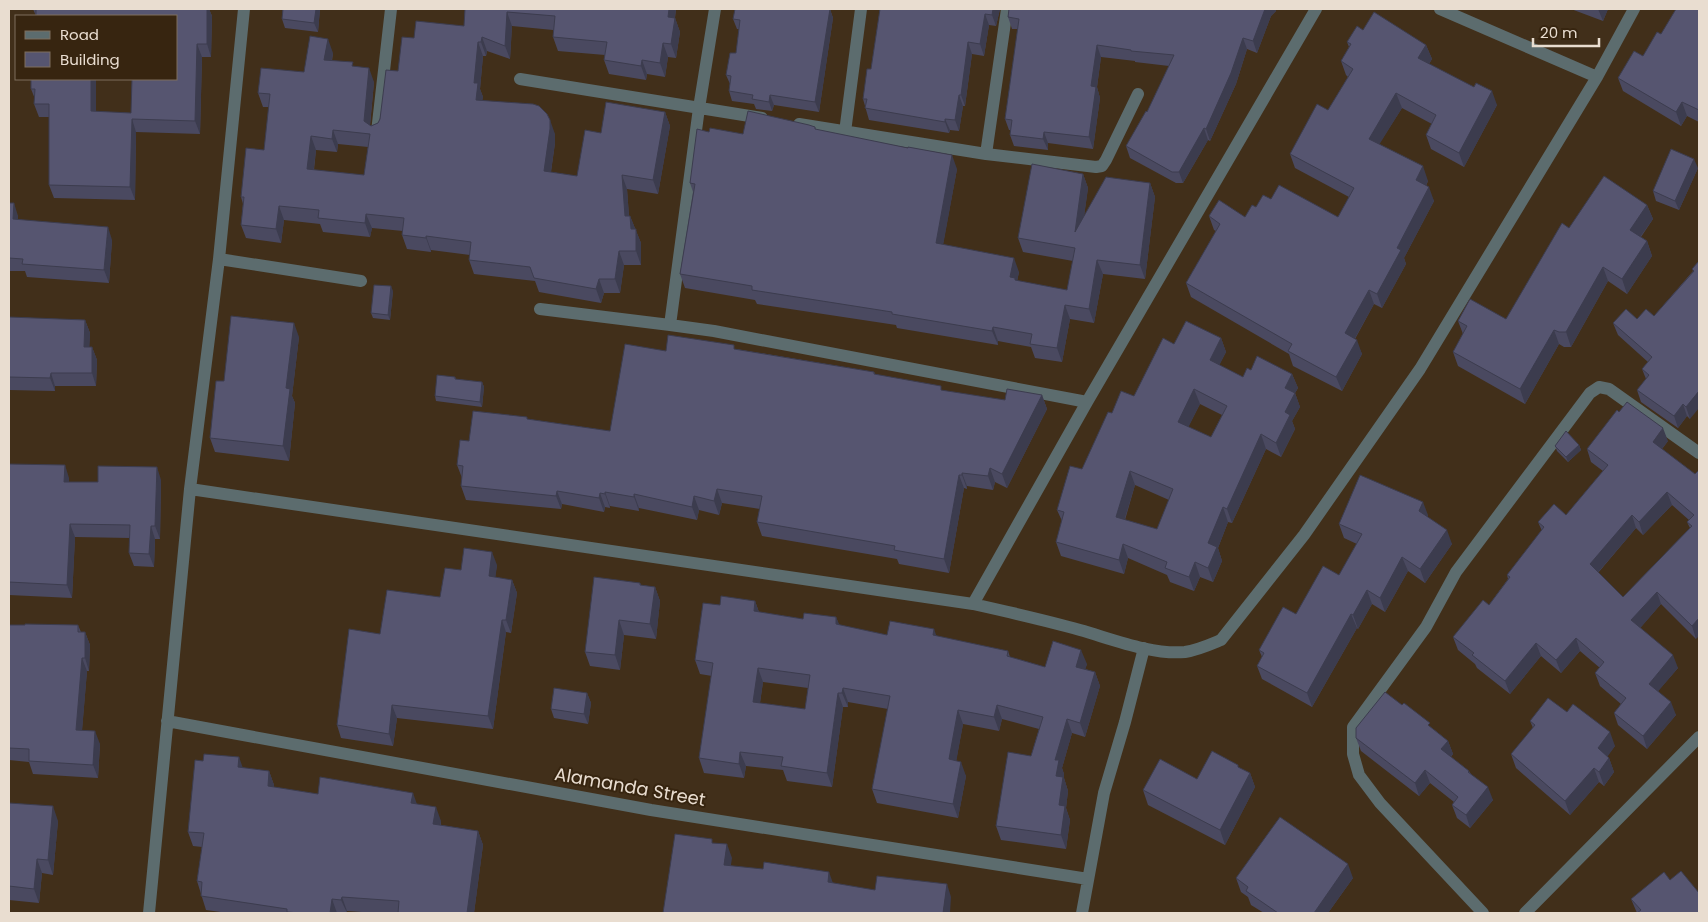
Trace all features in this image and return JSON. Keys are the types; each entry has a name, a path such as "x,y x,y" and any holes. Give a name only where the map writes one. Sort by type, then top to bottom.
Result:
{"street":[{"path":"149,913 190,489 219,259 244,9"},
{"path":"377,132 391,9"},
{"path":"670,325 699,108 715,9"},
{"path":"845,132 861,9"},
{"path":"986,154 1007,9"},
{"path":"973,604 1087,402 1316,9"},
{"path":"1440,9 1597,77"},
{"path":"190,489 973,604 1041,619 1144,648 1170,652 1186,652 1202,648 1221,640 1304,535 1420,369 1597,77 1634,9"},
{"path":"520,79 986,154 1096,167 1102,166 1138,94"},
{"path":"219,259 361,281"},
{"path":"540,309 714,331 1087,402"},
{"path":"1483,913 1380,803 1360,775 1353,754 1353,726 1426,628 1456,572 1590,394 1599,387 1609,388 1699,453"},
{"path":"1082,913 1104,793 1144,648"},
{"name":"Alamanda Street","path":"167,721 651,810 1088,880"},
{"path":"1525,913 1699,737"}],"building":[{"path":"36,9 207,9 207,44 197,44 195,121 132,119 130,187 49,185 49,104 34,104 35,89 31,89 31,80 91,80 91,111 131,113 132,80 178,80 178,15 36,15"},
{"path":"283,9 316,9 314,23 282,19"},
{"path":"465,9 669,9 668,17 675,18 671,44 663,43 660,63 642,60 641,66 604,60 607,42 553,37 555,16 507,12 505,46 482,37 481,42 478,42 474,83 478,83 476,100 533,104 539,106 547,114 550,120 550,129 544,171 577,176 585,130 601,133 606,102 665,112 653,180 622,175 625,216 630,216 631,229 636,229 636,251 619,251 615,279 599,279 596,289 534,278 530,267 469,260 471,242 402,235 404,218 366,214 365,223 318,218 319,210 279,206 276,229 241,225 244,197 241,197 246,148 264,150 270,94 258,93 261,68 304,72 310,36 328,39 324,60 353,62 352,66 369,68 364,121 371,126 378,123 380,119 386,70 398,71 402,37 414,38 416,21 464,26","holes":["333,130 370,134 364,175 307,169 311,136 332,139"]},
{"path":"735,9 830,9 815,102 770,95 769,102 752,99 753,95 729,91 731,76 726,75 730,53 736,53 740,20 733,19"},
{"path":"880,9 993,9 992,15 985,14 980,44 968,42 961,95 959,95 955,120 945,119 945,122 865,108 867,99 863,99 867,69 871,69"},
{"path":"1009,9 1265,9 1253,41 1243,38 1231,73 1206,129 1204,128 1179,172 1172,172 1126,146 1147,112 1174,55 1131,51 1097,45 1091,86 1096,87 1089,137 1044,132 1043,139 1010,135 1012,120 1005,119 1019,19 1008,17"},
{"path":"1676,9 1699,9 1699,110 1682,102 1676,112 1618,78 1634,51 1643,56 1657,32 1661,34"},
{"path":"1374,12 1426,45 1418,58 1474,87 1476,83 1492,91 1459,153 1426,135 1436,115 1396,93 1369,139 1423,166 1416,180 1429,187 1397,248 1401,250 1377,294 1369,290 1345,333 1357,340 1336,377 1288,351 1292,344 1186,283 1220,224 1209,216 1219,200 1245,217 1252,205 1256,207 1263,195 1271,199 1279,185 1338,217 1354,188 1290,154 1317,104 1328,110 1353,69 1341,61 1351,44 1347,42 1357,26 1363,30"},
{"path":"748,111 809,125 815,127 815,129 952,155 936,243 1014,258 1010,277 1015,278 1015,280 1067,290 1075,248 1018,238 1032,164 1083,174 1075,232 1106,177 1150,183 1140,265 1097,260 1089,309 1065,305 1057,348 1030,344 1032,334 993,327 992,331 892,314 892,312 752,290 752,286 680,274 695,184 690,183 697,129 709,132 710,128 743,134"},
{"path":"1671,149 1694,159 1675,201 1653,191"},
{"path":"1604,176 1647,205 1630,230 1647,241 1622,279 1603,267 1566,332 1554,330 1520,389 1453,352 1467,326 1458,321 1470,299 1506,319 1562,223 1569,228"},
{"path":"9,203 14,203 13,219 108,227 104,270 22,264 23,259 9,258"},
{"path":"1699,261 1699,391 1686,407 1683,404 1674,416 1637,390 1649,375 1642,369 1652,357 1613,323 1626,309 1637,319 1646,309 1654,316 1694,271 1692,269"},
{"path":"374,285 391,286 388,315 371,313"},
{"path":"231,316 294,323 286,388 290,389 283,446 210,438 216,381 224,381"},
{"path":"9,317 85,320 84,347 92,347 92,373 51,373 50,378 9,377"},
{"path":"1186,321 1221,338 1210,360 1243,377 1247,368 1251,370 1257,356 1292,374 1285,388 1295,393 1285,412 1290,415 1276,443 1261,434 1227,509 1223,507 1208,543 1217,547 1208,568 1195,562 1189,577 1165,568 1167,562 1123,544 1119,560 1056,542 1064,512 1057,510 1070,466 1082,469 1108,412 1112,413 1121,391 1134,396 1163,338 1174,344","holes":["1194,389 1227,406 1211,437 1178,422","1130,471 1173,489 1157,529 1116,517"]},
{"path":"668,335 734,345 734,349 874,372 874,374 941,386 941,390 1005,400 1007,389 1042,395 1002,474 990,468 988,476 962,473 962,475 959,475 944,559 894,550 895,546 757,522 762,496 717,489 714,501 694,496 692,507 634,494 634,497 605,492 605,494 600,493 599,498 557,491 556,496 461,486 463,466 457,465 460,440 469,441 473,411 527,417 527,419 610,431 625,344 666,351"},
{"path":"437,375 482,382 480,402 435,396"},
{"path":"1627,402 1663,428 1653,442 1695,474 1699,470 1699,618 1692,626 1657,592 1631,620 1673,655 1649,684 1671,702 1643,736 1614,713 1626,698 1595,673 1604,662 1576,638 1556,660 1536,643 1505,681 1453,637 1483,600 1489,605 1510,577 1507,575 1544,527 1538,522 1554,504 1566,515 1608,465 1587,449 1617,410 1619,412","holes":["1667,492 1694,515 1687,522 1692,526 1623,597 1590,564 1632,515 1639,522"]},
{"path":"1566,431 1579,445 1566,457 1555,446"},
{"path":"9,464 65,465 64,482 98,482 98,466 157,467 155,526 151,526 149,554 129,553 130,525 70,524 67,585 9,582"},
{"path":"1360,475 1423,502 1419,511 1447,530 1420,569 1402,557 1380,598 1367,590 1353,615 1351,614 1307,693 1257,666 1264,653 1259,650 1283,607 1296,614 1323,566 1339,575 1362,534 1339,524"},
{"path":"464,548 492,552 489,576 512,580 506,620 502,620 488,716 392,705 389,734 337,725 349,629 380,634 387,590 440,597 445,568 461,570"},
{"path":"594,577 640,583 640,585 655,587 650,624 619,620 615,655 585,652"},
{"path":"721,596 755,601 754,611 803,619 804,613 836,617 836,624 887,635 890,621 934,629 933,635 1008,651 1007,656 1045,667 1053,641 1081,650 1076,667 1095,672 1080,723 1067,719 1055,760 1059,760 1056,776 1063,777 1059,805 1065,806 1061,835 996,826 1008,752 1031,756 1043,717 997,705 994,717 958,710 949,759 961,762 953,804 872,789 890,696 843,688 842,693 838,693 827,773 781,766 783,757 740,752 739,764 699,758 713,663 695,660 703,603 720,605","holes":["758,668 810,675 805,709 753,702"]},
{"path":"9,625 78,625 78,632 85,632 85,658 82,658 76,730 95,731 93,765 29,761 29,749 9,748"},
{"path":"554,688 587,693 584,714 551,709"},
{"path":"1385,692 1402,705 1404,703 1430,723 1428,725 1448,741 1441,749 1488,787 1466,815 1452,805 1458,797 1425,770 1415,783 1356,738 1356,728"},
{"path":"1548,698 1567,712 1573,704 1610,732 1598,748 1609,758 1599,772 1594,768 1565,801 1511,754 1535,725 1530,721"},
{"path":"1212,751 1250,773 1220,830 1143,790 1160,759 1197,779"},
{"path":"204,754 239,757 238,767 269,771 268,786 318,794 320,777 413,793 411,803 436,807 433,824 478,831 467,913 398,913 399,901 342,897 341,900 332,899 330,913 300,913 287,912 287,909 201,896 202,882 197,881 204,833 188,832 195,760 203,761"},
{"path":"9,803 53,806 48,860 37,859 34,889 9,886"},
{"path":"1280,817 1348,864 1314,913 1278,913 1246,891 1248,887 1236,878"},
{"path":"675,834 712,839 712,843 727,844 724,865 763,869 764,862 829,872 828,882 875,890 877,876 947,884 943,913 663,913"},
{"path":"1681,871 1699,893 1699,913 1637,913 1641,910 1631,899 1664,872 1670,880"}]}
